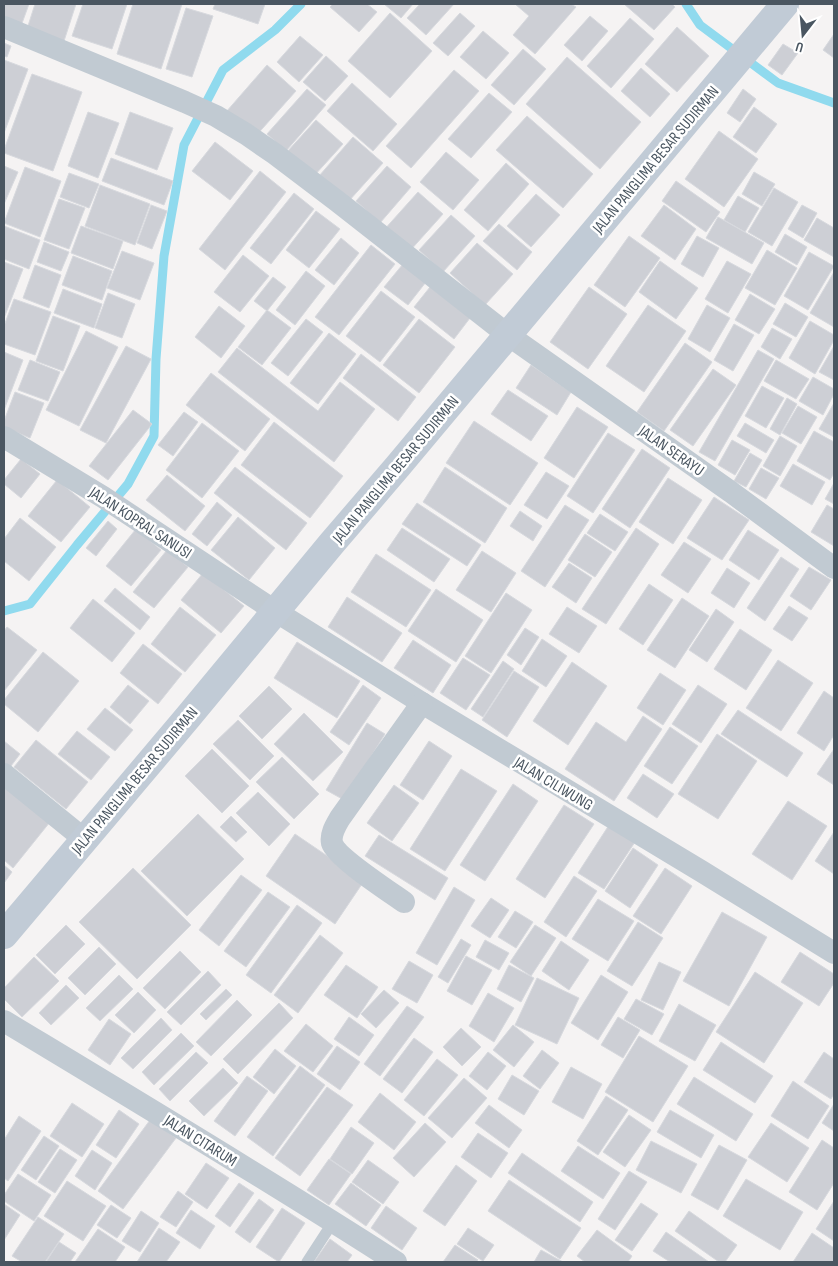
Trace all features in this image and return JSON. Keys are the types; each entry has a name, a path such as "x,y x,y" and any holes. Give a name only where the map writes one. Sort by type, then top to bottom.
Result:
{"main road":[{"name":"JALAN PANGLIMA BESAR SUDIRMAN","path":"4,934 785,4"}],"street":[{"name":"JALAN SERAYU","path":"4,27 216,116 275,154 508,335 731,492 834,568"},
{"name":"JALAN KOPRAL SANUSI","path":"4,437 111,502 275,611"},
{"name":"JALAN CILIWUNG","path":"275,611 422,703 834,954"},
{"path":"404,902 352,864 333,846 332,841 334,829 340,818 422,703"},
{"path":"4,774 84,839"},
{"name":"JALAN CITARUM","path":"4,1021 396,1262"}],"lane":[{"path":"307,1262 333,1222"}],"building":[{"path":"4,4 29,4 21,26 4,20"},
{"path":"35,4 76,4 64,41 27,29"},
{"path":"83,4 127,4 112,49 72,36"},
{"path":"133,4 182,4 161,69 117,54"},
{"path":"215,4 265,4 258,24 213,9"},
{"path":"333,4 367,4 377,12 359,32 330,7"},
{"path":"384,4 413,4 401,18"},
{"path":"420,4 454,4 426,35 407,18"},
{"path":"515,4 571,4 576,7 535,54 513,35 529,16"},
{"path":"624,4 672,4 675,7 654,30"},
{"path":"186,8 213,16 192,77 166,69"},
{"path":"390,13 432,51 390,98 348,61"},
{"path":"460,13 475,26 448,56 433,43"},
{"path":"590,16 608,31 582,61 564,45"},
{"path":"630,18 654,39 611,88 587,66"},
{"path":"677,27 709,56 677,92 645,64"},
{"path":"483,31 509,53 486,79 460,57"},
{"path":"834,34 834,58 823,50"},
{"path":"300,36 323,55 299,82 277,62"},
{"path":"4,43 11,46 7,57 4,56"},
{"path":"783,44 798,53 782,75 768,65"},
{"path":"523,49 546,69 514,105 491,85"},
{"path":"326,56 348,76 325,101 303,82"},
{"path":"567,57 641,122 600,169 526,104"},
{"path":"4,60 28,69 4,133"},
{"path":"267,65 296,91 254,138 226,112"},
{"path":"641,68 670,94 650,117 621,91"},
{"path":"454,70 479,91 411,168 386,146"},
{"path":"32,74 82,92 53,171 4,153"},
{"path":"352,83 397,124 373,151 327,111"},
{"path":"307,89 326,105 286,151 267,134"},
{"path":"743,89 756,99 740,122 727,113"},
{"path":"489,93 512,112 471,158 448,139"},
{"path":"754,107 777,124 756,153 733,137"},
{"path":"88,112 119,123 98,178 68,166"},
{"path":"130,112 173,128 157,170 115,154"},
{"path":"527,116 593,174 563,208 496,150"},
{"path":"316,120 343,144 313,177 286,153"},
{"path":"719,131 758,159 724,207 685,179"},
{"path":"353,137 383,163 348,202 319,176"},
{"path":"215,142 253,171 230,200 192,171"},
{"path":"446,152 479,180 453,210 420,182"},
{"path":"111,158 173,181 164,205 102,181"},
{"path":"506,163 529,184 488,231 464,210"},
{"path":"4,166 18,172 4,204"},
{"path":"387,166 411,187 380,223 356,201"},
{"path":"25,167 61,181 40,237 4,223"},
{"path":"260,171 286,192 225,270 199,249"},
{"path":"754,172 775,184 762,206 742,194"},
{"path":"69,173 99,184 89,208 60,197"},
{"path":"676,181 720,212 706,232 662,201"},
{"path":"100,185 150,204 135,245 85,226"},
{"path":"774,188 798,202 772,246 748,232"},
{"path":"418,192 443,214 408,253 383,231"},
{"path":"294,193 314,209 271,264 250,248"},
{"path":"536,194 560,215 531,247 507,226"},
{"path":"738,196 759,208 745,232 724,220"},
{"path":"59,199 85,208 69,249 44,240"},
{"path":"151,205 167,211 152,249 137,243"},
{"path":"664,205 696,229 675,260 641,236"},
{"path":"802,205 817,213 803,238 788,229"},
{"path":"316,211 340,229 309,268 286,250"},
{"path":"451,215 475,236 443,272 419,250"},
{"path":"718,217 764,243 752,264 706,238"},
{"path":"817,218 834,228 834,257 804,240"},
{"path":"499,224 532,252 517,270 483,241"},
{"path":"4,226 40,240 29,269 4,259"},
{"path":"81,226 123,241 113,269 71,253"},
{"path":"785,234 807,247 797,265 775,252"},
{"path":"629,236 660,258 625,307 594,285"},
{"path":"697,236 719,248 703,277 681,264"},
{"path":"341,238 359,253 334,285 315,270"},
{"path":"44,242 69,252 61,271 37,262"},
{"path":"477,243 513,274 485,305 450,273"},
{"path":"371,245 395,264 339,335 315,317"},
{"path":"767,250 797,268 775,305 745,288"},
{"path":"122,251 154,263 140,300 107,288"},
{"path":"809,252 834,266 808,310 784,296"},
{"path":"243,255 269,276 240,312 214,292"},
{"path":"73,256 112,271 102,300 62,285"},
{"path":"660,261 698,288 676,319 639,292"},
{"path":"727,261 751,274 728,313 705,299"},
{"path":"4,262 23,269 4,318"},
{"path":"403,264 426,282 408,305 384,287"},
{"path":"35,265 61,275 49,308 23,298"},
{"path":"306,271 325,286 295,325 276,310"},
{"path":"834,272 834,327 810,313"},
{"path":"273,277 286,287 267,311 254,301"},
{"path":"430,287 470,318 454,339 414,307"},
{"path":"589,287 627,314 588,369 550,342"},
{"path":"63,289 102,304 94,328 54,313"},
{"path":"381,291 415,317 380,362 346,336"},
{"path":"108,293 135,304 122,338 95,328"},
{"path":"750,294 775,309 759,334 735,320"},
{"path":"14,299 51,312 35,355 4,344 4,326"},
{"path":"785,303 808,317 796,337 773,324"},
{"path":"648,305 686,331 644,392 606,366"},
{"path":"707,305 730,318 710,352 688,339"},
{"path":"219,306 245,326 221,358 195,337"},
{"path":"267,310 291,328 262,365 238,347"},
{"path":"53,316 80,326 63,371 36,361"},
{"path":"306,319 323,332 288,376 271,363"},
{"path":"419,319 455,347 419,393 383,365"},
{"path":"810,321 834,335 834,340 815,374 789,358"},
{"path":"734,324 754,335 733,371 714,360"},
{"path":"772,328 792,339 780,359 761,347"},
{"path":"86,331 118,347 79,426 46,410"},
{"path":"329,333 356,354 318,404 290,383"},
{"path":"685,343 712,362 664,431 637,412"},
{"path":"126,346 151,359 106,443 80,430"},
{"path":"834,346 834,380 819,372"},
{"path":"237,348 318,411 340,382 375,409 334,462 218,372"},
{"path":"758,350 774,359 715,461 699,452"},
{"path":"4,352 23,360 4,410"},
{"path":"361,354 416,397 398,421 343,378"},
{"path":"30,360 60,372 48,401 18,390"},
{"path":"776,360 809,379 796,399 764,381"},
{"path":"531,365 571,392 557,415 516,388"},
{"path":"713,369 736,385 693,446 670,430"},
{"path":"211,373 270,419 245,451 186,405"},
{"path":"813,377 834,389 834,394 823,415 799,401"},
{"path":"762,386 784,398 766,428 745,416"},
{"path":"508,390 548,416 531,441 491,414"},
{"path":"15,392 44,403 30,438 4,427 4,421"},
{"path":"787,398 797,404 780,435 770,429"},
{"path":"834,403 834,437 819,429"},
{"path":"798,406 817,417 801,444 782,433"},
{"path":"577,407 608,427 574,478 544,458"},
{"path":"133,410 152,424 108,480 89,466"},
{"path":"184,412 198,422 173,456 158,445"},
{"path":"474,421 538,463 510,505 446,463"},
{"path":"274,422 343,476 310,518 241,465"},
{"path":"202,423 239,451 202,498 166,470"},
{"path":"745,423 774,440 766,453 737,436"},
{"path":"814,431 834,442 834,473 830,480 797,461"},
{"path":"608,433 635,450 593,513 567,496"},
{"path":"780,436 797,446 780,476 763,466"},
{"path":"732,440 750,450 735,475 718,465"},
{"path":"642,449 670,468 630,528 602,509"},
{"path":"750,453 762,460 746,487 734,481"},
{"path":"21,459 40,474 21,498 4,484 4,480"},
{"path":"793,464 825,482 812,505 780,486"},
{"path":"235,467 307,523 286,550 214,493"},
{"path":"445,467 507,508 485,543 423,502"},
{"path":"761,468 779,478 766,499 749,489"},
{"path":"546,472 569,486 547,519 524,505"},
{"path":"167,475 205,506 185,531 146,500"},
{"path":"668,478 702,500 673,544 639,522"},
{"path":"57,480 90,507 61,542 28,516"},
{"path":"834,483 834,504 825,499"},
{"path":"714,497 749,520 722,560 687,538"},
{"path":"217,502 232,515 207,546 192,534"},
{"path":"417,503 481,545 467,566 402,524"},
{"path":"565,505 589,520 545,587 521,571"},
{"path":"827,505 834,509 834,546 811,532"},
{"path":"520,511 542,526 533,541 510,526"},
{"path":"600,514 628,532 615,551 587,533"},
{"path":"238,517 275,548 249,580 211,550"},
{"path":"20,518 56,547 29,581 4,561 4,539"},
{"path":"108,521 117,529 96,556 86,548"},
{"path":"402,528 450,559 434,582 387,550"},
{"path":"636,528 659,544 606,624 582,609"},
{"path":"136,529 161,550 131,586 106,566"},
{"path":"748,530 779,550 759,580 729,560"},
{"path":"585,534 612,552 595,577 568,560"},
{"path":"684,542 711,559 688,593 661,575"},
{"path":"167,550 188,567 154,608 133,592"},
{"path":"482,551 516,573 491,612 456,590"},
{"path":"376,554 431,590 406,627 351,592"},
{"path":"781,557 799,569 765,621 747,608"},
{"path":"569,563 592,578 576,603 552,587"},
{"path":"809,567 831,580 811,610 790,596"},
{"path":"727,568 750,583 734,608 711,593"},
{"path":"203,573 244,606 221,633 181,600"},
{"path":"649,584 673,600 643,645 619,629"},
{"path":"115,588 150,617 140,630 104,601"},
{"path":"436,589 483,620 456,662 408,631"},
{"path":"506,593 532,610 491,673 465,656"},
{"path":"347,597 402,633 382,662 328,627"},
{"path":"682,598 709,616 675,668 647,650"},
{"path":"93,599 135,633 112,662 70,628"},
{"path":"789,606 808,618 792,641 773,629"},
{"path":"180,607 216,635 185,672 151,644"},
{"path":"567,607 597,626 579,653 549,634"},
{"path":"716,609 734,622 707,662 689,650"},
{"path":"7,627 37,650 4,691 4,631"},
{"path":"525,628 539,637 521,665 507,655"},
{"path":"740,629 772,650 746,690 714,669"},
{"path":"542,639 567,656 546,687 522,671"},
{"path":"413,640 451,665 433,693 394,668"},
{"path":"297,642 360,681 337,718 274,678"},
{"path":"143,644 182,674 158,704 120,673"},
{"path":"43,652 79,681 38,732 4,704 4,700"},
{"path":"463,658 490,675 466,710 440,693"},
{"path":"778,660 813,683 781,731 746,708"},
{"path":"503,661 514,669 483,717 471,709"},
{"path":"572,662 607,686 568,745 533,721"},
{"path":"514,671 539,687 507,737 482,720"},
{"path":"660,673 686,690 663,725 637,708"},
{"path":"128,685 149,701 130,724 110,707"},
{"path":"363,685 381,698 349,745 330,732"},
{"path":"698,685 727,704 701,743 672,724"},
{"path":"269,686 292,709 262,739 239,716"},
{"path":"824,691 834,698 834,735 824,751 797,733"},
{"path":"105,708 133,730 115,751 87,729"},
{"path":"738,710 803,753 787,777 721,734"},
{"path":"304,713 343,752 313,781 274,744"},
{"path":"643,716 662,729 614,801 565,769 596,722 626,742"},
{"path":"238,720 274,756 250,780 213,744"},
{"path":"367,723 385,734 344,800 326,790"},
{"path":"670,727 698,746 672,784 644,766"},
{"path":"77,731 110,757 91,780 58,754"},
{"path":"717,734 757,761 718,819 678,794"},
{"path":"36,740 88,782 66,809 14,767"},
{"path":"4,741 20,754 8,770 4,766"},
{"path":"429,741 452,756 423,800 400,785"},
{"path":"212,749 249,786 222,813 185,776"},
{"path":"834,749 834,785 817,774"},
{"path":"282,757 319,794 294,819 256,782"},
{"path":"461,769 497,791 445,871 410,849"},
{"path":"643,774 674,794 657,818 627,798"},
{"path":"4,783 54,817 13,868 4,860"},
{"path":"513,784 538,801 485,881 460,865"},
{"path":"394,785 419,803 392,841 367,823"},
{"path":"258,792 290,824 269,846 236,813"},
{"path":"788,801 827,826 792,880 752,854"},
{"path":"564,805 594,824 545,898 516,879"},
{"path":"198,814 244,859 187,916 141,871"},
{"path":"231,816 247,832 236,842 220,827"},
{"path":"609,825 635,842 604,889 578,873"},
{"path":"834,832 834,874 815,861"},
{"path":"295,834 364,881 335,924 266,876"},
{"path":"379,835 448,878 435,900 365,856"},
{"path":"633,848 658,865 630,908 605,891"},
{"path":"4,865 12,872 4,883"},
{"path":"133,868 191,925 137,979 79,922"},
{"path":"665,868 692,886 661,934 633,916"},
{"path":"241,875 262,890 219,946 199,930"},
{"path":"574,876 597,891 566,937 544,922"},
{"path":"454,887 475,900 437,965 416,953"},
{"path":"268,892 290,907 246,967 224,951"},
{"path":"491,898 509,910 490,938 471,926"},
{"path":"598,899 634,921 608,961 572,939"},
{"path":"297,905 322,923 271,993 246,975"},
{"path":"515,911 533,922 516,948 498,937"},
{"path":"722,912 767,937 729,1006 683,981"},
{"path":"638,922 663,938 632,986 607,971"},
{"path":"66,925 85,944 55,974 36,955"},
{"path":"535,925 556,938 531,976 510,962"},
{"path":"320,935 343,953 298,1013 274,995"},
{"path":"461,939 471,945 448,983 438,977"},
{"path":"485,940 509,953 499,970 476,957"},
{"path":"561,941 589,960 569,990 542,971"},
{"path":"99,947 116,964 85,995 68,978"},
{"path":"180,951 201,972 165,1009 143,988"},
{"path":"800,952 834,974 834,983 819,1006 781,982"},
{"path":"466,956 492,970 472,1005 447,991"},
{"path":"34,957 59,981 22,1017 4,999 4,988"},
{"path":"409,961 433,975 417,1003 392,989"},
{"path":"659,962 681,972 663,1010 641,1000"},
{"path":"346,965 378,987 357,1018 324,995"},
{"path":"509,965 534,978 521,1002 497,989"},
{"path":"208,971 221,985 181,1025 167,1012"},
{"path":"755,972 803,1003 764,1063 716,1032"},
{"path":"119,975 133,989 100,1021 86,1008"},
{"path":"601,975 628,992 598,1040 571,1023"},
{"path":"537,978 579,998 557,1044 515,1025"},
{"path":"66,985 79,998 51,1025 39,1013"},
{"path":"226,989 232,995 206,1020 200,1014"},
{"path":"384,990 399,1003 376,1028 361,1014"},
{"path":"138,992 156,1010 134,1033 115,1015"},
{"path":"488,993 514,1008 494,1042 469,1026"},
{"path":"636,999 664,1014 652,1035 624,1019"},
{"path":"237,1000 252,1015 211,1056 196,1042"},
{"path":"279,1003 293,1018 238,1074 223,1059"},
{"path":"679,1004 716,1025 695,1061 659,1041"},
{"path":"407,1006 424,1017 380,1076 364,1064"},
{"path":"349,1017 374,1035 359,1056 334,1039"},
{"path":"618,1017 640,1030 623,1058 601,1045"},
{"path":"161,1018 172,1030 133,1069 121,1058"},
{"path":"109,1019 131,1034 110,1065 88,1050"},
{"path":"306,1024 333,1046 313,1072 284,1051"},
{"path":"513,1025 534,1042 514,1067 493,1050"},
{"path":"461,1028 481,1047 462,1066 443,1047"},
{"path":"181,1033 194,1046 154,1085 142,1072"},
{"path":"639,1036 688,1066 653,1122 605,1092"},
{"path":"414,1038 433,1052 402,1093 383,1079"},
{"path":"721,1042 773,1076 755,1103 703,1070"},
{"path":"337,1046 360,1062 340,1090 317,1074"},
{"path":"275,1049 296,1066 274,1094 253,1077"},
{"path":"542,1050 559,1063 540,1089 523,1076"},
{"path":"196,1052 208,1063 170,1101 159,1089"},
{"path":"488,1052 506,1066 487,1090 469,1076"},
{"path":"824,1052 834,1059 834,1094 831,1099 804,1082"},
{"path":"437,1059 458,1075 424,1116 404,1100"},
{"path":"300,1066 325,1085 273,1156 247,1137"},
{"path":"571,1067 602,1084 583,1119 552,1102"},
{"path":"223,1068 238,1083 204,1116 189,1101"},
{"path":"512,1075 539,1091 524,1115 498,1099"},
{"path":"247,1076 268,1091 235,1136 214,1121"},
{"path":"694,1077 753,1114 736,1141 677,1104"},
{"path":"464,1078 487,1098 452,1138 428,1118"},
{"path":"793,1081 829,1106 808,1139 771,1116"},
{"path":"327,1087 353,1105 300,1176 275,1158"},
{"path":"380,1093 416,1122 394,1150 358,1122"},
{"path":"606,1096 628,1110 598,1155 577,1141"},
{"path":"72,1103 104,1124 82,1157 50,1136"},
{"path":"834,1104 834,1131 822,1123"},
{"path":"489,1105 522,1130 509,1148 475,1123"},
{"path":"119,1110 139,1124 116,1158 96,1145"},
{"path":"670,1110 714,1135 701,1158 657,1132"},
{"path":"629,1115 651,1130 625,1167 603,1152"},
{"path":"19,1116 41,1131 8,1181 4,1178 4,1140"},
{"path":"150,1120 176,1138 123,1209 98,1191"},
{"path":"425,1123 446,1142 414,1177 393,1158"},
{"path":"771,1123 809,1148 787,1182 748,1157"},
{"path":"351,1127 374,1143 352,1174 330,1159"},
{"path":"478,1133 508,1153 491,1178 461,1157"},
{"path":"44,1136 59,1146 36,1180 21,1170"},
{"path":"822,1140 834,1148 834,1183 817,1210 789,1192"},
{"path":"651,1141 697,1164 681,1193 636,1170"},
{"path":"719,1145 747,1160 718,1210 691,1195"},
{"path":"578,1146 620,1173 603,1199 561,1171"},
{"path":"60,1149 77,1160 55,1193 38,1182"},
{"path":"92,1150 112,1163 95,1190 75,1176"},
{"path":"522,1153 593,1202 580,1222 508,1173"},
{"path":"329,1159 351,1174 329,1205 307,1190"},
{"path":"368,1160 399,1182 383,1204 352,1182"},
{"path":"206,1163 229,1178 207,1209 185,1194"},
{"path":"456,1165 477,1181 445,1226 423,1211"},
{"path":"629,1171 647,1182 615,1230 598,1219"},
{"path":"18,1174 51,1195 34,1221 4,1201 4,1195"},
{"path":"746,1179 803,1212 780,1250 723,1216"},
{"path":"509,1180 581,1228 560,1259 488,1211"},
{"path":"67,1181 106,1206 83,1241 44,1216"},
{"path":"239,1183 254,1193 230,1227 215,1216"},
{"path":"351,1183 381,1205 366,1226 335,1204"},
{"path":"178,1191 193,1202 176,1227 160,1217"},
{"path":"259,1199 274,1210 250,1243 235,1232"},
{"path":"834,1201 834,1241 816,1229"},
{"path":"641,1203 658,1214 632,1251 615,1240"},
{"path":"4,1204 20,1215 4,1240"},
{"path":"111,1205 131,1218 117,1238 97,1225"},
{"path":"386,1206 417,1228 402,1250 371,1228"},
{"path":"282,1208 305,1223 279,1262 256,1247"},
{"path":"191,1210 215,1226 200,1249 176,1233"},
{"path":"141,1211 159,1223 140,1252 122,1241"},
{"path":"689,1211 737,1245 725,1262 719,1262 675,1231"},
{"path":"38,1217 64,1234 45,1262 22,1262 12,1256"},
{"path":"159,1228 180,1242 166,1262 137,1262"},
{"path":"468,1228 494,1245 483,1261 457,1244"},
{"path":"98,1229 125,1247 115,1262 75,1262"},
{"path":"597,1230 632,1256 628,1262 585,1262 577,1256"},
{"path":"666,1232 709,1262 670,1262 653,1251"},
{"path":"812,1233 834,1248 834,1262 793,1262"},
{"path":"330,1239 352,1255 347,1262 314,1262"},
{"path":"59,1242 76,1253 70,1262 46,1262"},
{"path":"455,1245 478,1260 476,1262 443,1262"},
{"path":"541,1250 563,1262 534,1262"}],"waterway":[{"path":"4,611 30,604 128,484 154,436 156,359 164,256 184,145 223,70 275,30 301,4"},
{"path":"686,4 700,25 778,83 834,103"}]}
